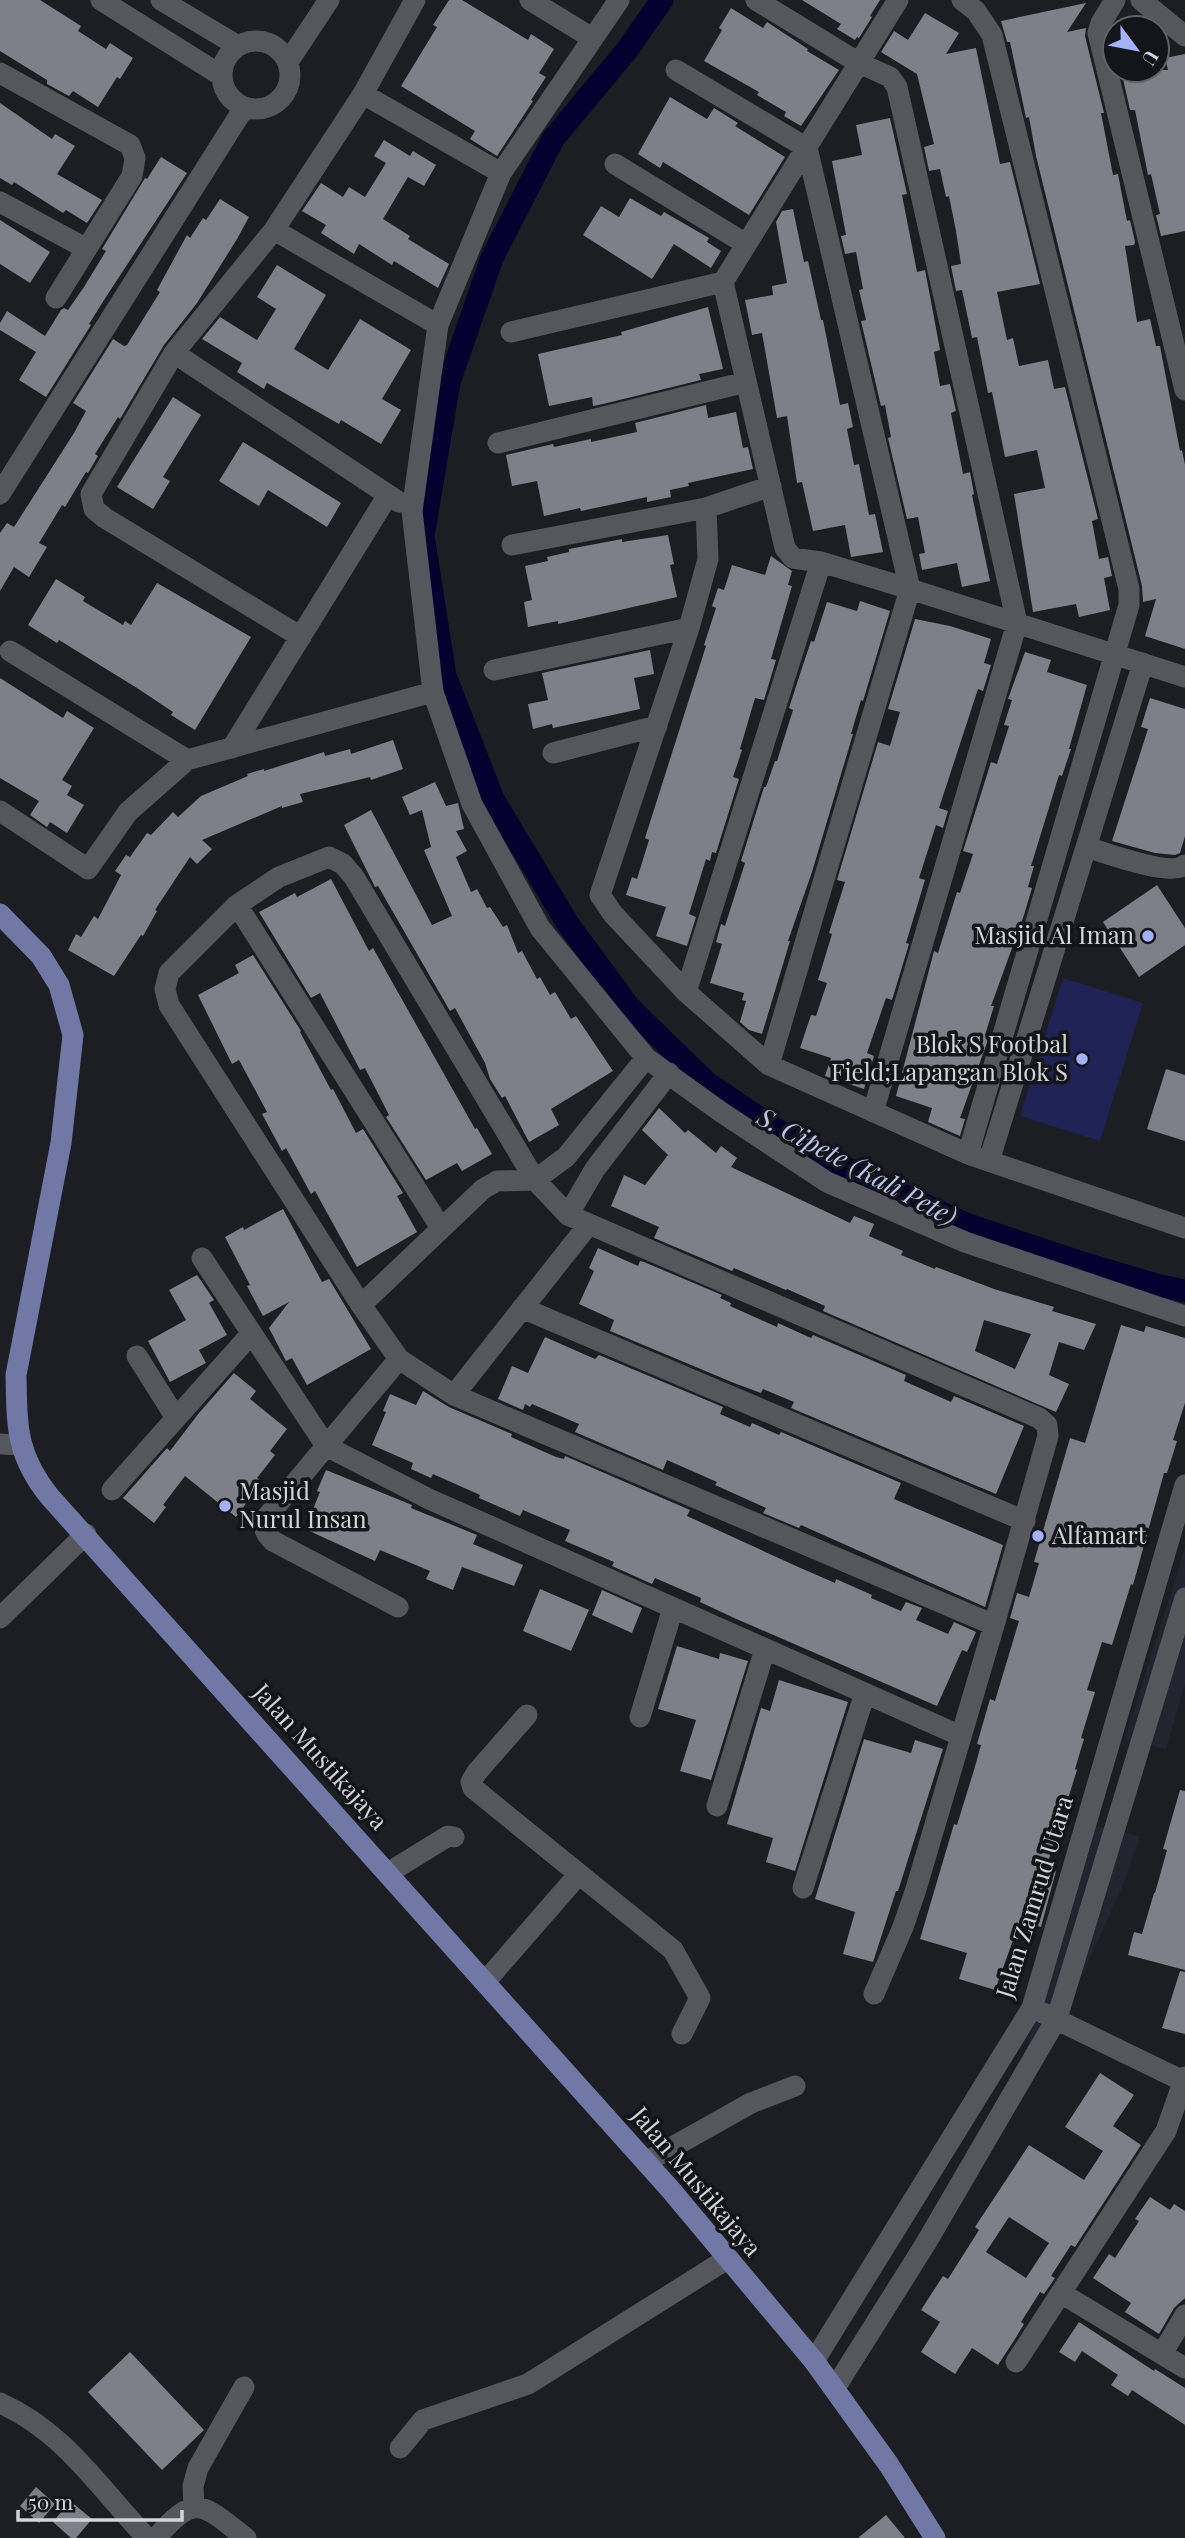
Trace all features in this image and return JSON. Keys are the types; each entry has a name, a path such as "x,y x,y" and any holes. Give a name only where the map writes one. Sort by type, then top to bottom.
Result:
{"main road":[{"name":"Jalan Mustikajaya","path":"0,914 41,956 59,985 73,1035 61,1143 16,1375 17,1410 11,1445 37,1480 646,2162 835,2388 889,2465 935,2538"}],"street":[{"path":"102,0 222,76"},
{"path":"161,0 238,46"},
{"path":"288,62 329,0"},
{"path":"301,637 94,509 91,494 174,353 274,230 363,94 415,0"},
{"path":"530,0 592,38"},
{"path":"619,0 501,173 438,325 412,510 433,692 472,804 540,928 646,1058 721,1112 827,1182 965,1242 1185,1316"},
{"path":"756,0 859,64 890,77 897,87 1017,623 873,1112"},
{"path":"898,0 723,282 785,548 793,558 821,562 910,589 1185,677"},
{"path":"962,0 976,10 992,35 1129,589 1129,605 1116,654 968,1154"},
{"path":"1115,0 1098,33 1185,390"},
{"path":"1140,0 1185,36"},
{"path":"252,41 267,42 280,50 288,62 290,82 281,99 264,109 244,108 228,95 222,76 223,64 238,46 252,41"},
{"path":"676,71 807,148 910,589 769,1066"},
{"path":"0,73 130,145 135,158 132,176 55,298"},
{"path":"363,94 501,173"},
{"path":"0,494 244,108"},
{"path":"615,164 746,244"},
{"path":"0,202 85,248"},
{"path":"274,230 438,325"},
{"path":"511,332 723,282"},
{"path":"174,353 412,510"},
{"path":"498,443 746,382"},
{"path":"512,545 706,508 771,486"},
{"path":"232,748 388,495"},
{"path":"706,508 708,559 689,628 600,895 612,914 686,992 769,1066 968,1154 1185,1228"},
{"path":"686,992 821,562"},
{"path":"494,670 689,628"},
{"path":"10,651 187,760"},
{"path":"989,1161 1143,663"},
{"path":"0,811 88,869 128,813 187,760 433,692"},
{"path":"553,753 657,726"},
{"path":"1086,847 1166,869 1179,869 1185,865"},
{"path":"874,1994 916,1889 1025,1521 1048,1436 1047,1425 1039,1418 568,1215 535,1180 354,877 343,864 329,857 279,877 237,905 169,973 165,989 169,1005 360,1305 399,1359 454,1395 994,1625"},
{"path":"237,905 441,1228"},
{"path":"360,1305 483,1189 497,1181 535,1180 566,1157 646,1058"},
{"path":"568,1215 595,1169 669,1073"},
{"path":"454,1395 589,1224"},
{"path":"202,1258 326,1446 429,1499 961,1737"},
{"path":"522,1308 1025,1521"},
{"path":"112,1490 251,1334"},
{"path":"137,1356 176,1418"},
{"path":"398,1607 273,1541 265,1533 264,1527 266,1518 399,1359"},
{"name":"Jalan Zamrud Utara","path":"814,2361 1032,2008 1185,1485"},
{"path":"5,1604 86,1534"},
{"path":"835,2388 926,2243 1057,2018 1185,1598"},
{"path":"640,1717 673,1608"},
{"path":"717,1806 765,1649"},
{"path":"803,1888 865,1693"},
{"path":"527,1715 477,1772 471,1782 473,1788 673,1950 700,1998 682,2034"},
{"path":"388,1872 448,1836 454,1836"},
{"path":"485,1982 579,1874"},
{"path":"1016,2362 1061,2293 1175,2136 1184,2079 1032,2008"},
{"path":"646,2162 751,2103 795,2086"},
{"path":"899,2226 926,2243"},
{"path":"400,2448 423,2420 528,2384 727,2259"},
{"path":"1061,2293 1185,2368"},
{"path":"1162,2354 1185,2315"},
{"path":"194,2507 192,2486 198,2468 244,2387"},
{"path":"0,2403 12,2408 56,2438 88,2469 147,2538"},
{"path":"156,2538 175,2515 194,2507 205,2508 246,2538"}],"shaded area":[{"name":"Blok S Footbal Field;Lapangan Blok S","path":"1063,978 1143,1003 1100,1141 1020,1116"},
{"path":"1185,1547 1185,1684 1166,1749 1125,1739"},
{"path":"1097,1826 1140,1836 1124,1883 1084,1971 1057,2018 1025,2053"}],"building":[{"path":"0,0 40,0 81,26 78,31 106,49 110,43 133,58 98,107 73,91 69,96 47,84 47,80 0,51"},
{"path":"449,0 462,0 528,40 531,34 554,49 539,73 546,77 497,156 470,139 475,131 401,86 437,27 433,25"},
{"path":"802,0 880,0 859,38 855,40 837,29 841,24"},
{"path":"1086,3 1067,32 1086,28 1085,36 1104,113 1101,113 1113,175 1118,174 1127,221 1130,220 1135,242 1134,245 1125,246 1137,322 1150,319 1156,346 1160,346 1185,465 1185,649 1145,636 1156,599 1143,602 1142,586 1036,156 1029,117 1026,118 1010,42 1007,42 1001,21"},
{"path":"731,8 763,28 767,22 839,70 801,126 784,116 786,112 757,95 759,92 704,61"},
{"path":"925,13 959,33 946,54 976,48 1000,164 1010,162 1040,284 997,292 1007,340 1013,338 1019,366 1048,360 1054,389 1065,387 1098,519 1092,521 1099,559 1108,557 1112,576 1104,578 1110,610 1079,617 1076,604 1033,612 1014,494 1045,488 1037,450 1005,457 992,392 988,393 977,337 972,338 962,290 956,291 951,266 961,264 956,231 940,169 929,171 924,147 934,144 917,74 881,52 894,31 908,40"},
{"path":"1185,54 1185,231 1161,236 1156,215 1160,214 1151,174 1148,175 1135,110 1130,110 1124,84 1171,84 1171,57"},
{"path":"670,97 707,119 714,108 738,123 735,126 785,157 749,215 663,162 660,168 638,154"},
{"path":"0,103 52,139 55,134 75,146 57,174 102,200 87,223 66,210 63,213 14,182 12,185 0,178"},
{"path":"890,118 907,194 902,195 917,272 925,270 930,296 940,350 934,352 940,386 950,384 956,411 951,413 963,474 970,472 972,495 990,581 962,587 957,563 922,570 919,554 925,553 918,517 907,519 888,438 891,437 885,405 881,406 861,321 866,320 859,290 863,289 856,252 845,254 841,236 846,235 832,161 862,155 856,125"},
{"path":"384,140 410,156 413,151 436,165 424,186 408,177 383,219 410,236 408,239 449,264 438,288 394,261 392,265 359,244 354,254 321,233 326,225 302,211 321,183 343,197 349,187 365,197 386,163 374,156"},
{"path":"161,157 187,173 104,300 46,397 19,380 36,352 0,330 0,323 7,311 45,336 61,310 68,310 84,287 106,251 102,249 145,178 147,179"},
{"path":"630,198 661,216 664,212 709,238 707,242 721,251 711,268 674,244 652,279 583,235 601,206 619,217"},
{"path":"220,199 249,217 237,239 197,303 164,345 120,419 118,417 95,454 98,456 88,473 86,472 65,507 62,505 39,543 47,547 29,577 14,567 0,591 0,533 7,523 14,527 74,433 86,411 73,403 113,339 124,346 127,345 160,292 157,290 187,235 190,238"},
{"path":"793,209 804,262 808,261 823,320 840,405 848,403 853,427 847,429 854,465 859,464 869,515 875,514 883,552 851,557 845,525 813,531 802,482 797,483 787,416 777,418 762,333 752,335 745,300 773,295 772,286 787,283 776,222 782,211"},
{"path":"0,220 50,252 30,283 0,264"},
{"path":"277,265 326,295 294,349 328,370 360,319 411,350 382,399 401,410 381,444 341,420 339,424 267,383 264,389 237,372 242,363 202,339 220,317 257,340 276,309 257,297"},
{"path":"708,307 723,369 699,374 701,380 603,404 593,406 592,397 549,406 538,354 622,335 621,332"},
{"path":"173,397 201,415 163,477 170,481 153,509 117,487"},
{"path":"706,405 708,418 736,412 743,448 748,447 753,469 688,483 689,486 670,490 671,497 647,502 647,497 544,516 537,481 512,486 506,455 553,444 554,447 591,439 591,442 637,432 635,423"},
{"path":"243,442 341,503 327,527 268,490 259,506 219,481"},
{"path":"668,535 674,564 670,565 677,597 558,624 558,621 528,627 524,602 532,600 525,566 548,561 547,557 569,552 569,549 622,539 622,542"},
{"path":"771,556 792,571 788,585 792,586 771,659 776,660 764,700 755,698 740,749 742,750 733,777 739,779 716,853 712,852 710,861 706,859 689,914 696,917 687,946 656,936 666,907 626,895 632,877 637,879 649,840 645,838 706,646 704,645 716,608 712,606 718,588 724,590 732,565 765,575"},
{"path":"56,579 85,597 83,601 123,625 125,621 131,625 157,583 251,637 195,730 137,688 59,640 57,643 28,625"},
{"path":"860,601 890,611 762,1034 749,1030 740,1022 746,1001 742,1000 744,993 710,983 722,944 716,942 721,924 725,926 745,863 741,861 764,787 777,761 793,710 789,708 827,602 857,611"},
{"path":"915,619 950,626 991,639 984,663 991,665 983,691 978,689 939,808 948,811 943,828 936,825 919,878 925,880 906,943 909,944 892,1000 886,998 867,1053 874,1056 864,1089 825,1076 831,1058 800,1048 811,1015 816,1016 827,983 818,980 845,882 837,880 878,742 890,746 900,712 888,709"},
{"path":"650,650 654,674 634,678 640,709 553,728 552,724 533,729 528,704 548,700 542,673"},
{"path":"1025,652 1051,660 1047,672 1087,685 1071,749 1062,776 1059,775 1031,866 1034,866 1028,887 1032,888 1024,915 991,1006 994,1006 985,1035 989,1037 960,1118 965,1119 960,1136 928,1122 932,1108 896,1096 934,951 938,953 957,892 960,893 973,854 963,851 991,762 997,764 1009,726 1004,725 1012,700 1008,699"},
{"path":"0,678 63,718 67,711 94,728 62,780 72,786 67,795 84,805 67,833 50,822 47,827 30,815 39,801 0,778"},
{"path":"1150,698 1185,709 1185,836 1180,853 1175,855 1155,853 1112,841 1148,729 1141,727"},
{"path":"393,740 403,769 371,780 370,777 300,794 303,802 282,806 202,840 212,849 197,864 190,857 155,910 157,911 143,936 141,935 114,976 68,950 76,934 81,937 94,916 98,919 121,875 115,871 126,855 130,857 147,833 151,835 173,812 178,817 201,796 248,776 247,774 324,752 325,756 350,749 351,754"},
{"path":"435,782 446,806 458,803 464,829 456,831 467,851 456,857 471,892 477,889 487,908 490,907 503,927 507,925 518,953 522,951 537,979 540,977 550,995 555,992 571,1019 576,1016 613,1071 551,1109 559,1125 529,1142 505,1096 502,1098 490,1079 485,1063 455,1008 450,1011 378,886 375,887 344,825 371,810 432,925 452,916 424,850 431,847 422,810 410,815 402,797"},
{"path":"331,879 369,951 373,948 475,1129 477,1128 492,1154 462,1171 457,1163 426,1180 386,1117 389,1115 365,1068 360,1070 320,993 311,998 259,912 295,893 297,897"},
{"name":"Masjid Al Iman","path":"1157,885 1185,928 1185,945 1139,977 1103,922"},
{"path":"253,955 301,1031 356,1133 363,1129 403,1193 397,1196 417,1232 357,1267 315,1191 311,1194 286,1148 282,1151 262,1114 267,1112 239,1060 232,1064 198,995 239,973 235,965"},
{"path":"1166,1069 1185,1075 1185,1141 1147,1129"},
{"path":"659,1108 685,1133 688,1130 716,1153 721,1146 737,1158 731,1167 850,1223 854,1216 874,1224 869,1236 903,1251 901,1255 935,1269 936,1267 994,1289 1054,1307 1052,1311 1096,1324 1084,1350 1059,1342 1049,1375 1069,1384 1056,1412 823,1311 825,1306 787,1289 734,1268 732,1271 654,1238 659,1227 611,1206 624,1175 645,1185 668,1155 642,1130","holes":["984,1320 1031,1334 1015,1369 975,1351"]},
{"path":"283,1209 322,1282 329,1279 371,1349 307,1385 292,1358 286,1361 269,1328 289,1302 263,1316 225,1237"},
{"path":"598,1248 638,1266 640,1261 644,1262 722,1295 720,1298 731,1303 730,1306 777,1327 778,1323 811,1338 813,1335 906,1375 904,1381 951,1402 954,1396 1024,1426 996,1494 791,1408 794,1402 763,1389 761,1393 734,1383 610,1331 614,1320 579,1304 594,1271 589,1268"},
{"path":"197,1275 214,1300 209,1303 227,1335 199,1350 206,1363 170,1382 148,1341 186,1320 169,1290"},
{"path":"1121,1325 1144,1332 1146,1326 1185,1338 1185,1403 1173,1440 1177,1441 1167,1473 1164,1473 1133,1585 1131,1584 1112,1645 1102,1642 1087,1690 1095,1692 1081,1738 1084,1739 1075,1769 1077,1770 1046,1868 1056,1871 1041,1927 1020,1921 995,1990 959,1979 967,1953 920,1939 954,1824 957,1825 974,1770 981,1745 977,1744 990,1699 995,1701 1019,1621 1010,1618 1017,1593 1029,1597 1039,1563 1034,1562 1070,1438 1085,1443"},
{"path":"545,1337 595,1359 599,1355 723,1407 720,1414 750,1427 752,1423 779,1435 781,1432 901,1483 894,1499 1003,1545 985,1607 801,1525 799,1528 763,1513 766,1508 667,1460 663,1470 575,1432 579,1424 532,1404 530,1407 525,1404 523,1410 498,1399 512,1366 528,1373"},
{"path":"234,1373 256,1391 250,1399 287,1429 270,1451 275,1455 257,1478 262,1482 236,1517 185,1476 163,1505 166,1507 154,1523 123,1498 167,1448 170,1451"},
{"path":"423,1391 449,1407 512,1434 511,1437 556,1457 564,1459 565,1456 690,1510 687,1516 835,1583 836,1579 901,1611 906,1602 922,1608 916,1620 948,1634 954,1622 976,1632 967,1652 962,1650 937,1706 732,1617 700,1602 701,1598 655,1578 652,1584 612,1566 614,1562 565,1541 570,1530 523,1510 520,1516 433,1474 431,1478 411,1469 413,1463 372,1445 386,1412 383,1411 390,1394 416,1405"},
{"path":"326,1470 477,1535 473,1544 523,1565 514,1586 462,1567 453,1590 426,1579 430,1571 380,1550 375,1561 305,1529"},
{"path":"540,1589 589,1610 571,1651 523,1631"},
{"path":"602,1590 642,1608 632,1633 592,1615"},
{"path":"677,1646 719,1659 720,1653 748,1661 711,1780 680,1771 696,1720 658,1709"},
{"path":"779,1680 848,1702 795,1871 766,1862 773,1838 727,1824 761,1708 770,1711"},
{"path":"864,1739 911,1753 915,1740 943,1749 873,1962 843,1954 855,1912 815,1899"},
{"path":"1180,1790 1185,1791 1185,1970 1128,1955 1134,1932 1142,1934 1155,1893 1167,1850 1163,1849"},
{"path":"1180,1971 1185,1972 1185,2034 1162,2028"},
{"path":"1100,2073 1134,2095 1113,2126 1141,2145 1075,2247 1071,2245 1051,2276 1055,2278 1044,2294 1040,2292 998,2365 972,2348 955,2374 921,2352 940,2322 921,2310 943,2276 948,2279 979,2230 975,2227 1029,2145 1084,2180 1103,2151 1065,2127","holes":["1009,2217 1049,2243 1026,2278 986,2252"]},
{"path":"1150,2197 1170,2210 1174,2204 1185,2211 1185,2298 1174,2308 1159,2334 1125,2312 1131,2303 1093,2278 1109,2254 1115,2258 1139,2221 1135,2219"},
{"path":"1079,2322 1185,2388 1185,2425 1132,2390 1128,2396 1111,2385 1118,2375 1082,2351 1075,2362 1059,2352"},
{"path":"130,2352 204,2430 162,2470 88,2392"},
{"path":"36,2487 55,2504 39,2523 20,2506"},
{"path":"70,2501 92,2519 76,2538 71,2538 53,2522"},
{"path":"886,2515 905,2538 858,2538"}],"waterway":[{"name":"S. Cipete (Kali Pete)","path":"662,0 627,50 553,139 492,258 449,382 423,536 445,676 493,799 568,924 629,1007 707,1083 789,1138 857,1174 968,1225 1079,1262 1185,1291"}],"place":[{"name":"Masjid Al Iman","path":"1148,936"},
{"name":"Blok S Footbal Field;Lapangan Blok S","path":"1082,1059"},
{"name":"Masjid Nurul Insan","path":"225,1506"},
{"name":"Alfamart","path":"1038,1536"}]}
